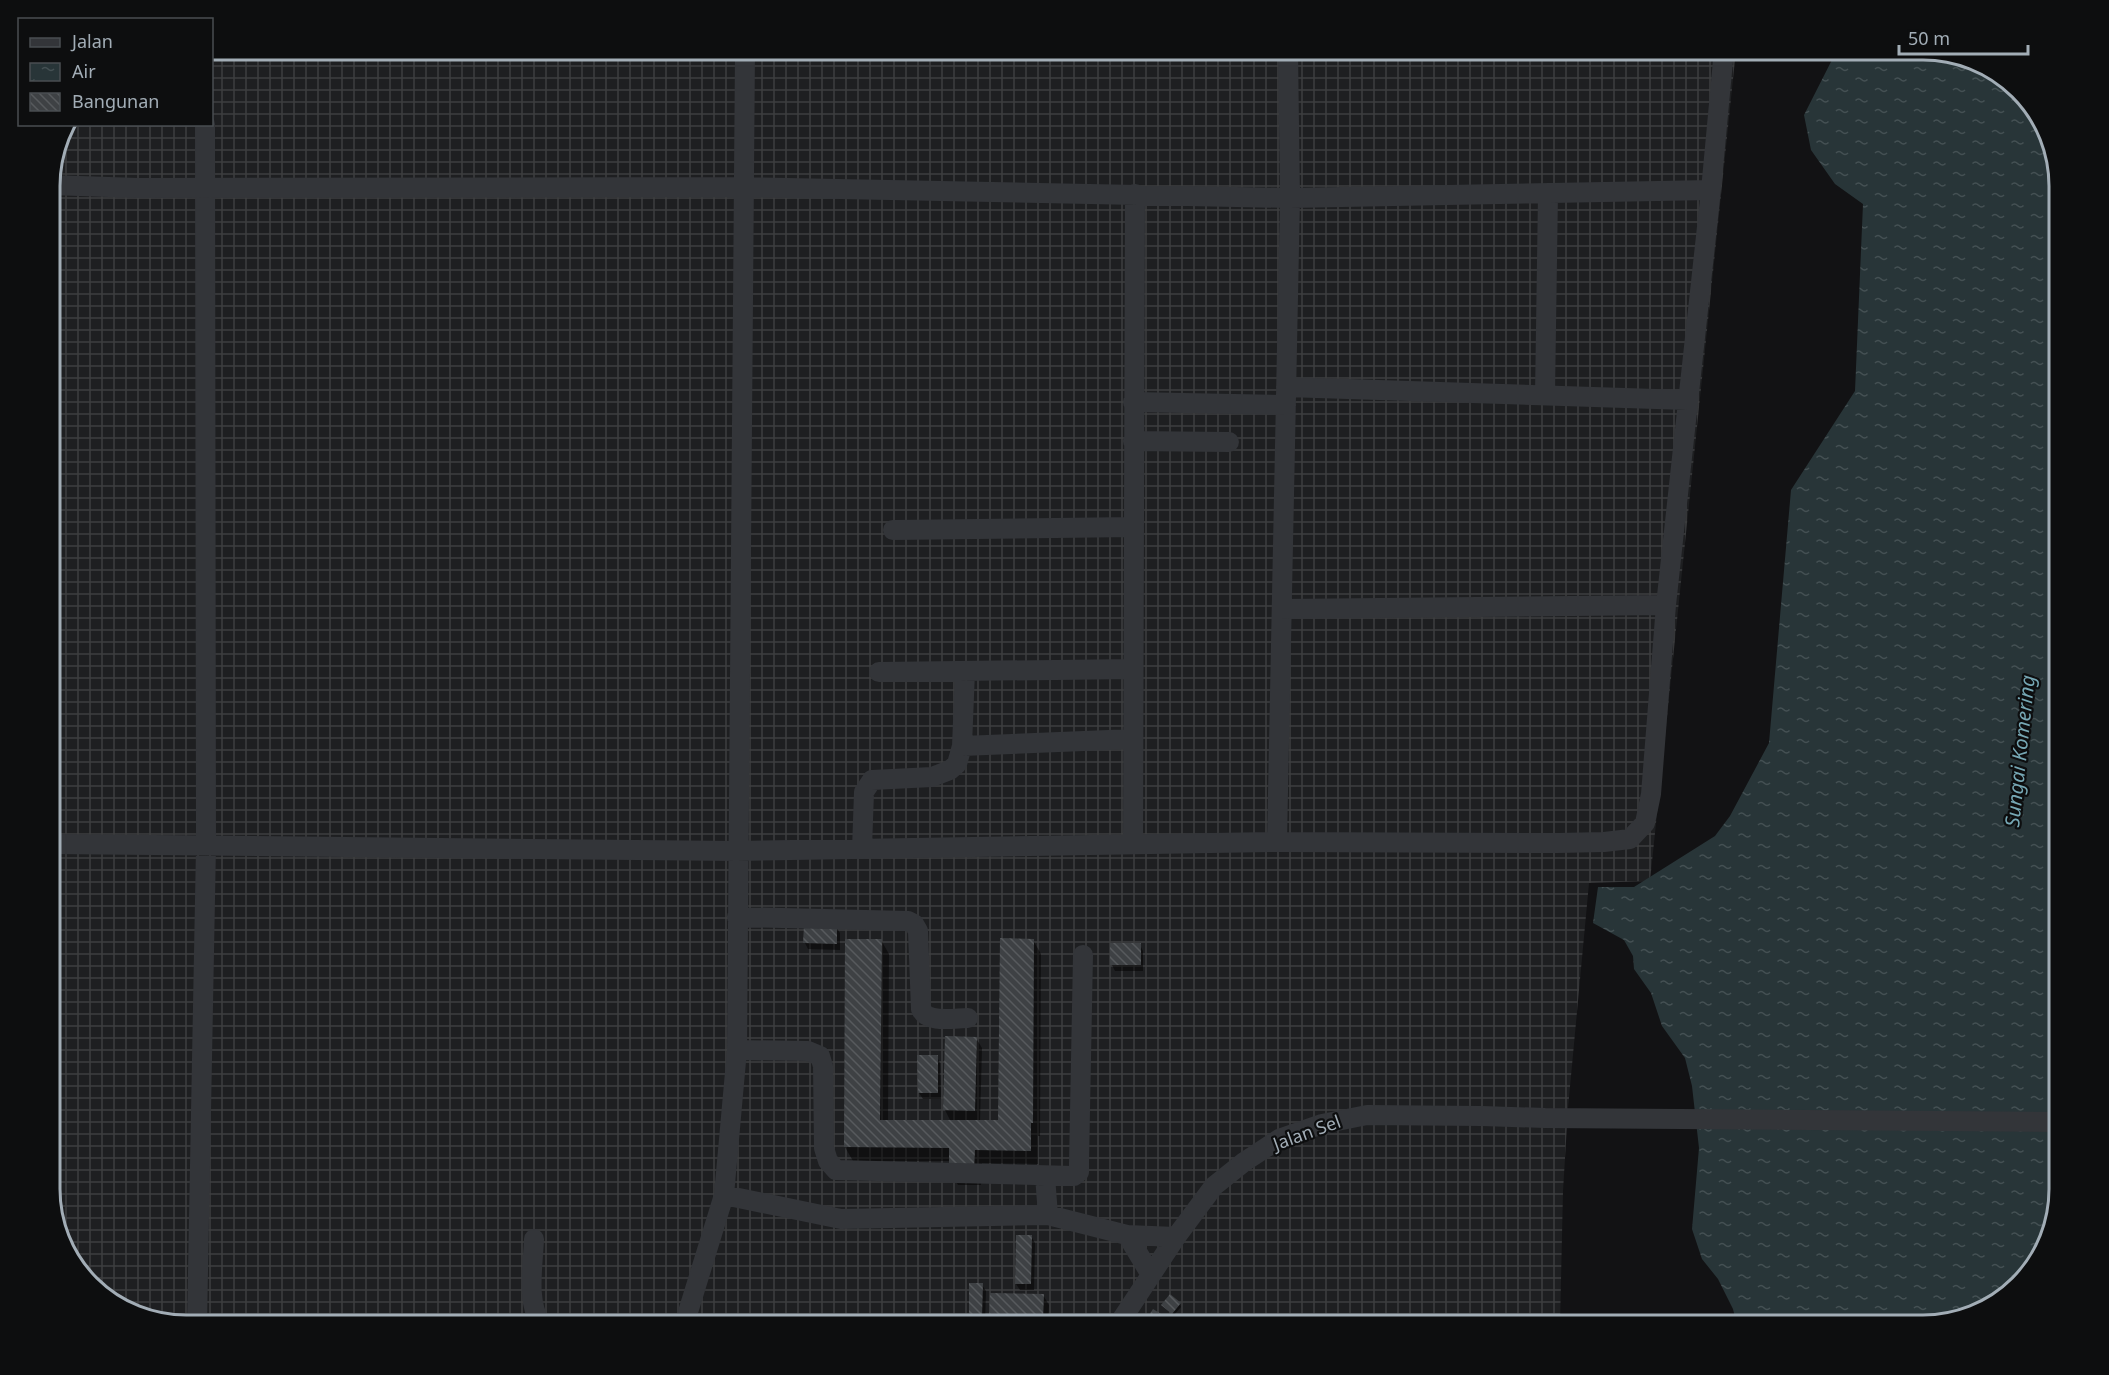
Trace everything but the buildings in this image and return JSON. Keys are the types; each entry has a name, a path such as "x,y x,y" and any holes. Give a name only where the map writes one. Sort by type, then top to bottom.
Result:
{"street":[{"path":"687,1315 724,1196 736,1050 745,60"},
{"path":"1276,842 1290,198 1288,60"},
{"path":"60,844 737,851 1133,843 1558,843 1630,839 1645,823 1651,794 1666,605 1723,60"},
{"path":"197,1315 206,846 206,126"},
{"path":"60,185 138,188 743,187 1290,198 1711,190"},
{"path":"1545,395 1548,193"},
{"path":"1133,843 1135,194"},
{"path":"1134,402 1286,396 1545,395 1687,400"},
{"path":"1134,441 1229,442"},
{"path":"893,530 1133,527"},
{"path":"1282,609 1666,605"},
{"path":"879,672 1133,669"},
{"path":"862,849 864,792 872,780 941,775 957,764 962,746 965,671"},
{"path":"962,746 1133,739"},
{"path":"737,917 908,921 914,924 918,931 923,1014 929,1018 968,1018"},
{"path":"736,1050 808,1051 820,1056 823,1066 824,1148 828,1161 836,1170 1074,1176 1079,1172 1083,955"},
{"name":"Jalan Sel","path":"1125,1315 1176,1237 1214,1186 1244,1162 1279,1139 1322,1124 1367,1115 1545,1119 2049,1122"},
{"path":"1045,1176 1047,1215"},
{"path":"724,1196 841,1219 1047,1215 1127,1235 1176,1237"},
{"path":"1127,1235 1151,1275"},
{"path":"534,1239 532,1292 535,1315"}],"shaded area":[{"path":"213,60 1735,60 1650,881 1589,883 1568,1108 1563,1191 1560,1315 186,1315 161,1313 130,1302 116,1294 91,1272 81,1259 67,1230 60,1198 60,177 64,153 75,126 213,126"}],"water":[{"name":"Sungai Komering","path":"1832,60 1924,60 1956,64 1993,81 2018,103 2039,137 2048,169 2048,1206 2036,1245 2018,1272 2006,1284 1979,1302 1940,1314 1734,1315 1718,1279 1702,1259 1692,1229 1699,1148 1692,1086 1685,1058 1662,1026 1651,993 1634,969 1633,956 1624,940 1593,923 1598,887 1634,887 1715,836 1730,816 1769,743 1791,490 1855,391 1863,204 1835,184 1811,150 1804,115"}]}
